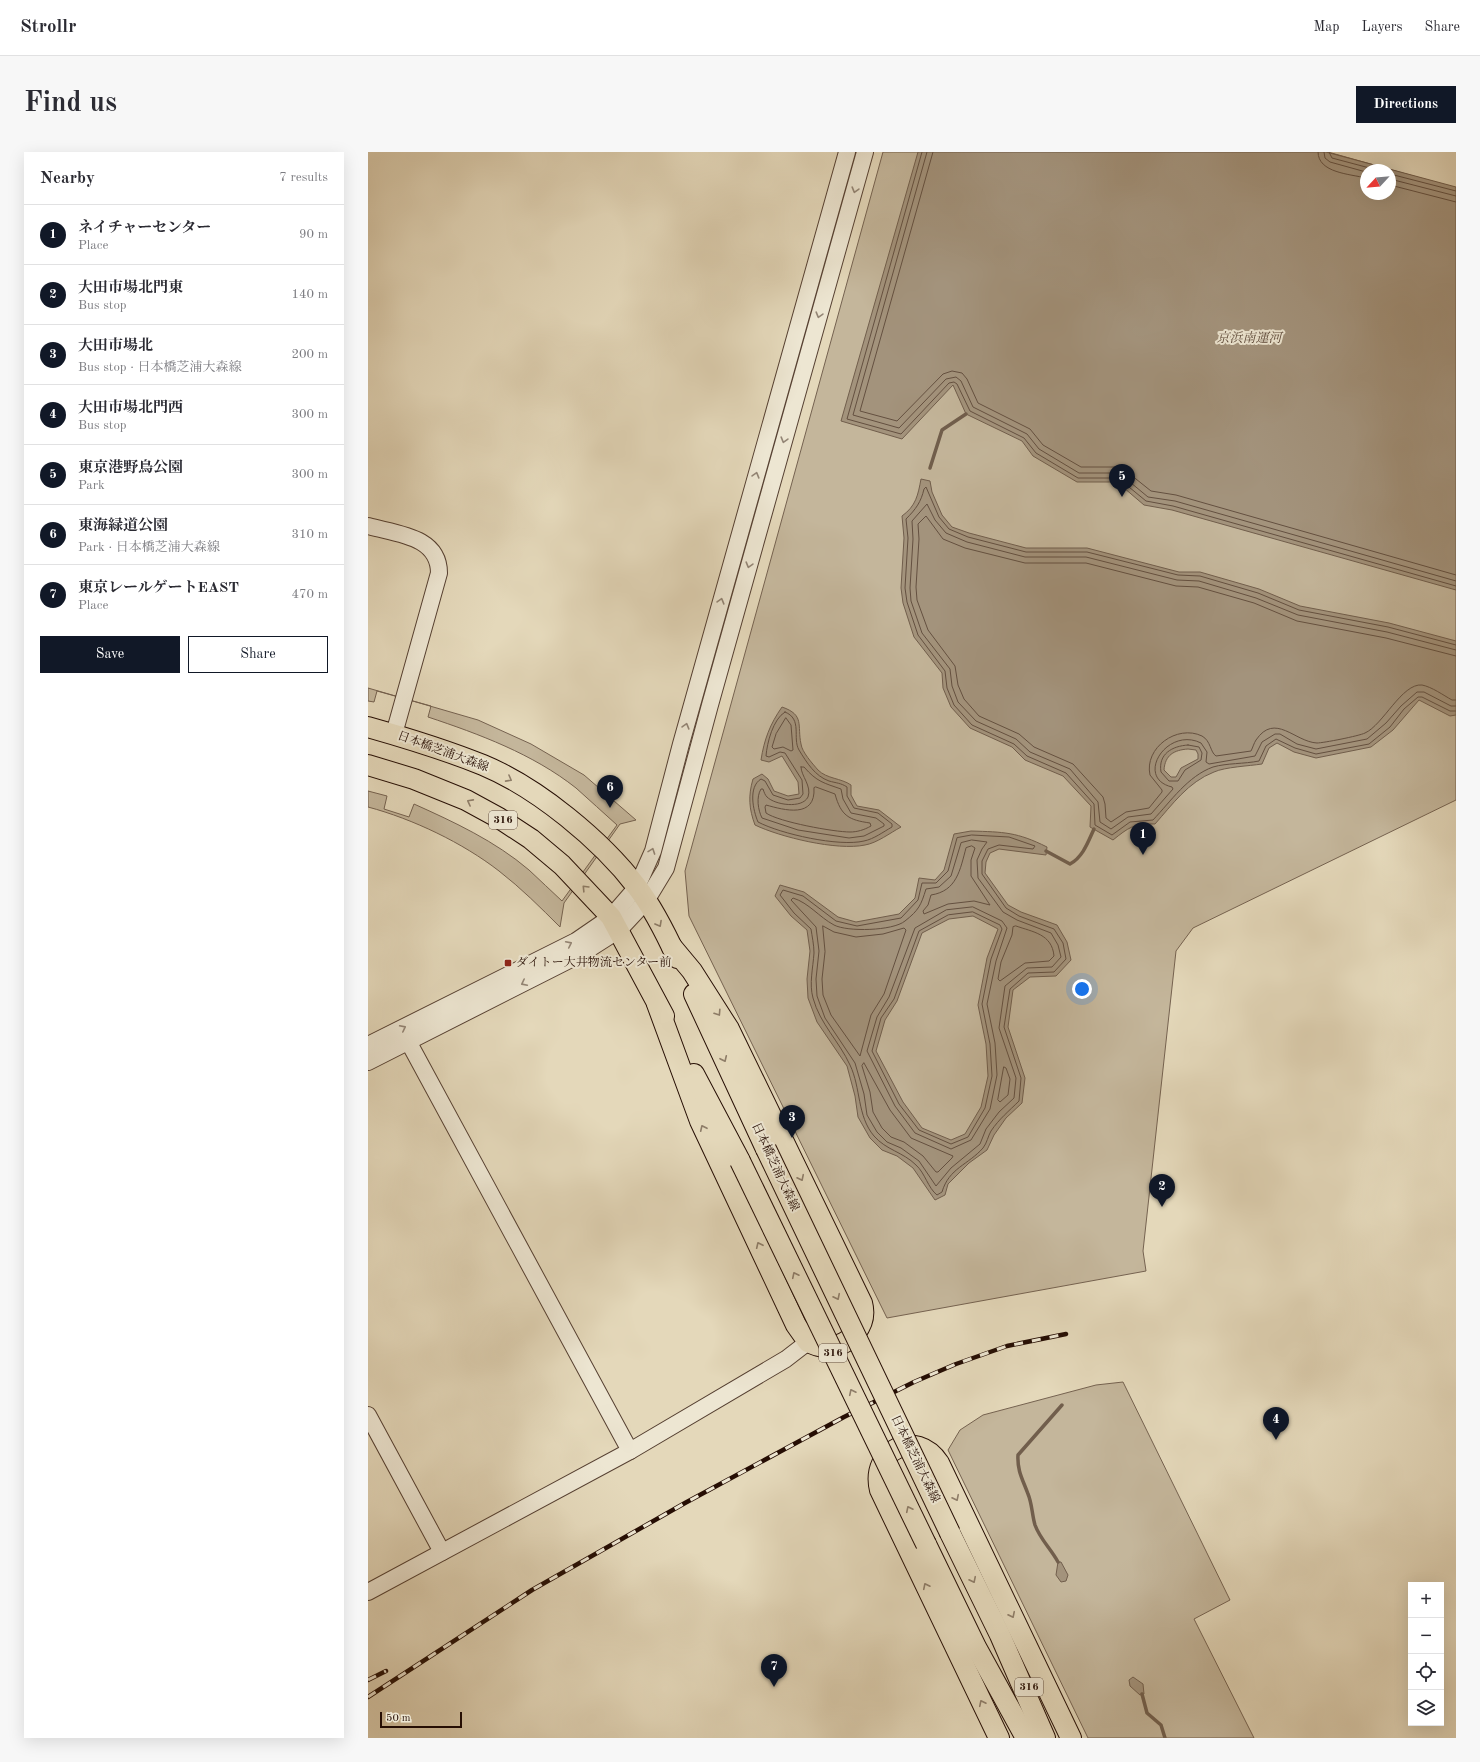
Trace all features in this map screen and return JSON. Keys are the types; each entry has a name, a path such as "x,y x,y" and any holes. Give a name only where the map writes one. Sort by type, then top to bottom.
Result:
{"main road":[{"name":"日本橋芝浦大森線","path":"368,727 394,734 484,765 521,785 560,812 593,840 641,894 672,947 766,1149 1000,1635 1045,1738"},
{"name":"316","path":"368,765 442,789 500,818 531,839 562,865 615,923 740,1161 976,1647 1026,1738"},
{"path":"657,1004 700,1121 796,1325 808,1342 828,1348 834,1347 850,1338 861,1326 864,1319 862,1303 729,1029 692,972 672,947"},
{"path":"999,1738 880,1490 878,1470 881,1462 889,1454 906,1446 918,1445 925,1448 933,1454 939,1463 1071,1738"},
{"name":"316","path":"1000,1635 1058,1738"},
{"name":"316","path":"976,1647 1014,1738"}],"street":[{"path":"641,894 681,744 847,152"},
{"path":"368,1062 583,953 615,923 666,868 710,705 865,152"},
{"path":"368,526 421,541 430,547 439,562 439,574 394,734"},
{"path":"368,1045 615,923"},
{"path":"408,1041 630,1451"},
{"path":"368,1592 630,1451 786,1359 808,1342"},
{"path":"368,1415 442,1552"}],"shaded area":[{"path":"883,152 1328,152 1371,164 1360,164 1360,200 1396,200 1396,171 1456,188 1456,800 1193,928 1176,951 1143,1251 1146,1271 887,1318 689,916 685,871"},
{"path":"368,688 406,699 377,691 374,702 368,701"},
{"path":"431,706 478,720 531,744 584,775 636,820 620,824 564,903 560,927 531,898 485,861 470,851 420,825 368,807 368,791 387,796 384,809 409,817 414,804 444,818 474,833 502,850 529,870 562,901 617,825 576,788 542,765 505,746 467,730 428,717"},
{"path":"1123,1382 1230,1600 1194,1619 1254,1738 1088,1738 948,1450 960,1430 983,1415 1096,1385"}],"water":[{"name":"京浜南運河","path":"918,152 1326,152 1371,164 1360,164 1360,200 1396,200 1396,171 1456,187 1456,590 1172,510 1144,505 1117,482 1077,482 1033,456 1022,441 966,414 953,385 902,439 841,421"},
{"path":"921,479 930,481 932,492 942,515 952,527 969,533 1026,548 1087,548 1179,572 1200,572 1259,589 1300,606 1389,623 1456,641 1456,715 1450,716 1419,700 1393,730 1371,747 1316,758 1294,752 1277,743 1269,748 1262,764 1224,769 1205,776 1188,788 1155,824 1136,825 1123,832 1113,840 1090,827 1091,806 1063,776 1025,760 1012,747 970,728 951,707 943,688 942,673 914,637 903,603 901,588 904,538 902,516 913,504","holes":["1188,749 1196,750 1198,759 1181,768 1176,777 1171,777 1164,770 1166,761 1171,754"]},
{"path":"782,707 794,713 797,717 799,721 803,750 818,770 826,775 851,785 851,795 857,806 879,810 901,827 883,838 865,845 840,846 809,842 766,830 755,825 751,813 750,802 750,791 753,779 762,774 768,779 774,791 788,796 799,794 798,782 782,756 769,762 761,760 768,732"},
{"path":"971,831 1010,834 1027,838 1047,847 1046,855 999,849 990,853 986,862 985,873 1008,905 1021,912 1057,925 1067,942 1071,960 1056,976 1030,977 1013,990 1008,1027 1025,1078 1022,1103 1006,1118 994,1135 987,1150 969,1163 948,1184 945,1195 935,1200 913,1168 897,1156 882,1150 870,1138 858,1117 855,1096 847,1066 817,1022 808,998 807,979 810,951 807,930 791,916 775,896 780,885 804,892 838,917 856,922 899,914 915,898 919,878 935,880 944,870 954,834","holes":["973,916 998,929 987,958 978,1005 986,1044 988,1076 981,1107 965,1134 951,1140 922,1128 903,1102 876,1051 885,1020 897,1001 922,933 949,919"]},
{"path":"1058,1562 1061,1562 1068,1575 1066,1581 1061,1582 1056,1575"},
{"path":"1133,1677 1143,1684 1144,1694 1140,1695 1130,1686 1129,1680"}],"waterway":[{"path":"930,468 942,430 966,414"},
{"path":"1046,851 1070,864 1082,853 1094,829"},
{"path":"1058,1562 1035,1525 1029,1498 1019,1471 1018,1455 1062,1405"},
{"path":"1142,1694 1147,1713 1161,1725 1165,1738"}],"railway":[{"path":"368,1697 532,1590 685,1503 844,1417 914,1382 956,1364 1007,1346 1066,1334"},
{"path":"368,1680 386,1671"}],"place":[{"name":"東京港野鳥公園","path":"1122,497"},
{"name":"東海緑道公園","path":"610,808"},
{"name":"ネイチャーセンター","path":"1143,855"},
{"name":"ダイトー大井物流センター前","path":"508,963"},
{"name":"大田市場北","path":"792,1138"},
{"name":"大田市場北門東","path":"1162,1207"},
{"name":"大田市場北門西","path":"1276,1440"},
{"name":"東京レールゲートEAST","path":"774,1687"}]}
